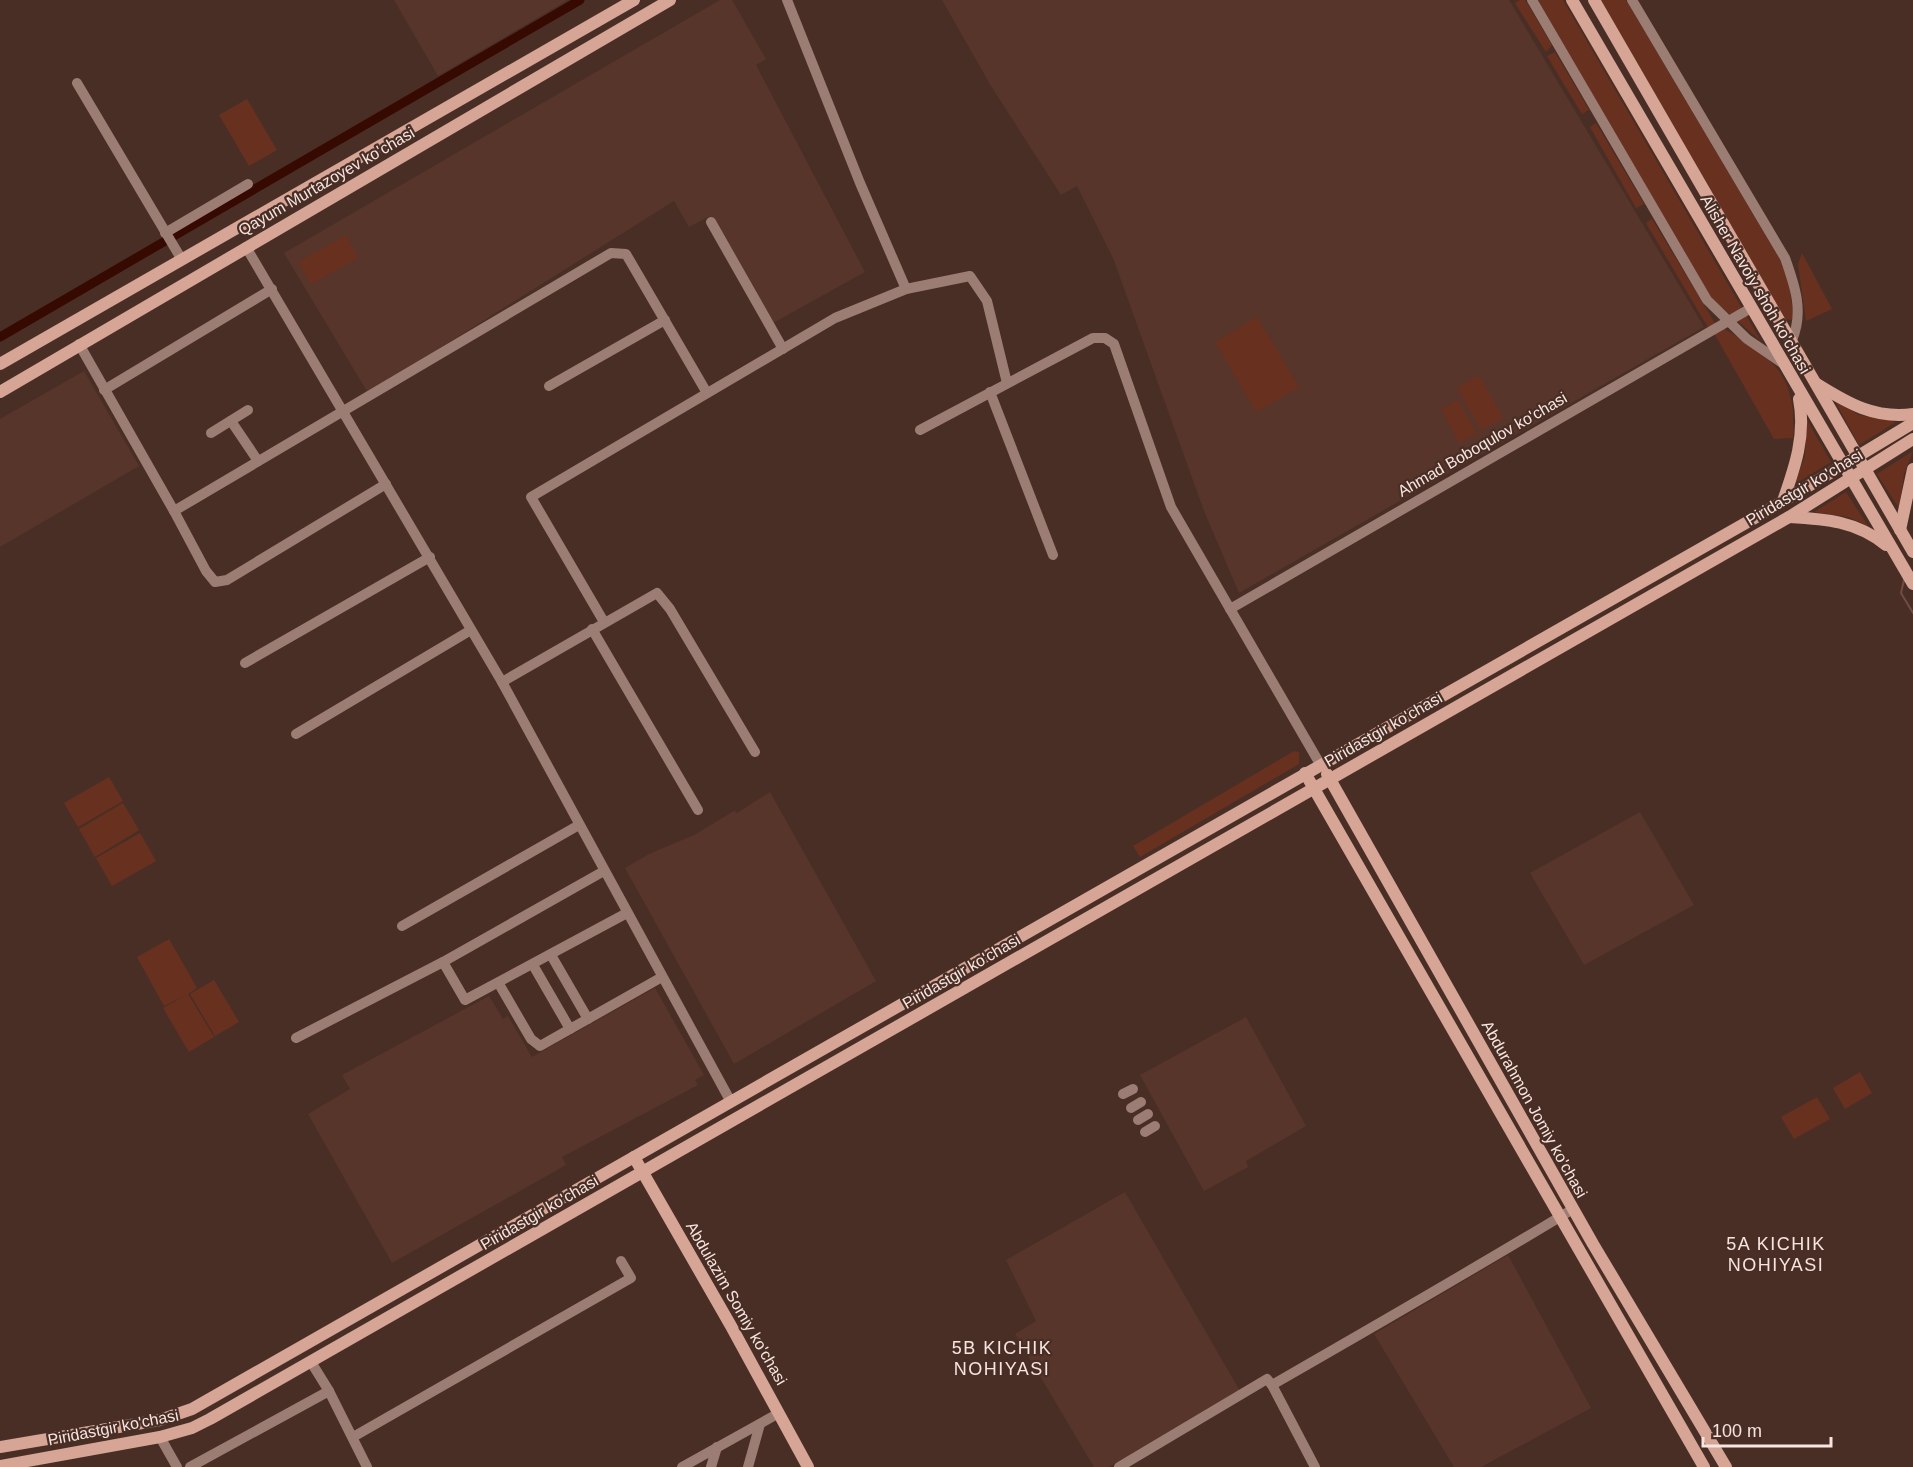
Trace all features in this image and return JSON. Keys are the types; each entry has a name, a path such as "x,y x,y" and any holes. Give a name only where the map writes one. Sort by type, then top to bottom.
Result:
{"main road":[{"name":"Qayum Murtazoyev ko'chasi","path":"0,364 634,0"},
{"name":"Qayum Murtazoyev ko'chasi","path":"0,392 670,0"},
{"name":"Alisher Navoiy shoh ko'chasi","path":"1572,0 1797,389 1913,584"},
{"name":"Alisher Navoiy shoh ko'chasi","path":"1594,0 1913,552"},
{"path":"249,222 259,239"},
{"path":"1816,384 1860,410 1898,416 1913,414"},
{"path":"1783,501 1801,441 1802,415 1797,389"},
{"name":"Piridastgir ko'chasi","path":"3,1445 160,1420 192,1409 1783,501 1913,423"},
{"name":"Piridastgir ko'chasi","path":"0,1466 160,1437 198,1426 1789,517 1913,439"},
{"path":"1900,530 1913,469"},
{"path":"1789,517 1822,518 1847,523 1875,536 1892,550"},
{"name":"Abdurahmon Jomiy ko'chasi","path":"1320,764 1668,1374 1726,1467"},
{"name":"Abdurahmon Jomiy ko'chasi","path":"1305,773 1704,1467"},
{"name":"Abdulazim Somiy ko'chasi","path":"634,1157 808,1467"}],"street":[{"path":"787,0 860,183 906,289"},
{"path":"1532,0 1707,300 1728,322 1782,363"},
{"path":"1632,0 1785,258 1794,282 1799,310 1797,328 1792,340"},
{"path":"77,83 182,260"},
{"path":"168,238 248,184"},
{"path":"711,222 783,349"},
{"path":"246,247 502,682 731,1102"},
{"path":"174,511 611,253 626,254 707,393"},
{"path":"604,622 531,497 835,318 906,289 970,276 987,301 1006,383"},
{"path":"104,390 272,288"},
{"name":"Ahmad Boboqulov ko'chasi","path":"1230,609 1496,453 1751,308"},
{"path":"549,386 665,320"},
{"path":"920,430 1093,338 1105,338 1114,344 1171,507 1320,764"},
{"path":"79,344 215,582 227,580 386,484"},
{"path":"990,392 1053,555"},
{"path":"211,433 248,411"},
{"path":"231,421 258,461"},
{"path":"245,663 430,557"},
{"path":"502,682 657,593 755,752"},
{"path":"592,629 698,810"},
{"path":"296,734 471,630"},
{"path":"402,926 579,825"},
{"path":"296,1038 443,962 604,871"},
{"path":"443,962 465,1000 499,984 627,913"},
{"path":"551,955 588,1019"},
{"path":"533,965 570,1029"},
{"path":"499,984 534,1044 540,1047 662,977"},
{"path":"1272,1385 1509,1250 1573,1209"},
{"path":"353,1437 631,1278 621,1261"},
{"path":"311,1362 329,1391 368,1467"},
{"path":"1119,1467 1267,1379 1315,1467"},
{"path":"189,1467 329,1391"},
{"path":"682,1467 779,1413"},
{"path":"748,1467 760,1424"},
{"path":"160,1437 177,1467"},
{"path":"711,1467 717,1447"}],"shaded area":[{"path":"394,0 568,0 438,76"},
{"path":"720,0 732,0 766,59 756,65 865,272 773,323 710,216 689,227 674,201 368,393 284,253"},
{"path":"942,0 1509,0 1704,327 1239,593 1204,511 1113,258 1077,186 1061,195 991,86"},
{"path":"1525,0 1552,45 1546,52 1515,3"},
{"path":"1538,0 1563,0 1761,341 1707,295"},
{"path":"1600,0 1626,0 1779,258 1788,279 1794,318 1791,320 1785,319"},
{"path":"1555,52 1589,110 1582,114 1547,56"},
{"path":"247,99 277,150 249,166 219,115"},
{"path":"1596,123 1644,204 1636,208 1590,127"},
{"path":"1652,219 1716,325 1709,329 1646,223"},
{"path":"346,235 358,258 311,284 298,262"},
{"path":"1802,253 1832,309 1806,321 1798,264"},
{"path":"1257,317 1299,387 1256,412 1215,342"},
{"path":"1723,328 1756,349 1779,371 1791,398 1793,438 1774,439 1714,333"},
{"path":"84,371 139,466 0,547 0,419"},
{"path":"1479,375 1503,418 1481,430 1457,388"},
{"path":"1458,400 1477,433 1459,443 1441,409"},
{"path":"1835,401 1859,415 1896,422 1859,445"},
{"path":"1807,420 1831,462 1795,484 1805,456"},
{"path":"1913,451 1904,474 1899,508 1877,474"},
{"path":"1846,492 1868,526 1848,517 1814,512"},
{"path":"1294,751 1299,752 1299,764 1140,857 1133,846"},
{"path":"109,777 123,801 78,827 64,803"},
{"path":"770,792 876,981 734,1064 625,868 649,854 694,835 734,811 737,813"},
{"path":"123,803 139,830 95,857 79,829"},
{"path":"1640,812 1694,905 1584,965 1530,873"},
{"path":"140,833 156,861 112,886 96,858"},
{"path":"169,939 197,988 164,1006 137,957"},
{"path":"214,980 239,1022 215,1036 190,994"},
{"path":"655,988 704,1075 695,1080 698,1085 562,1157 566,1165 392,1263 308,1114 350,1089 342,1075 489,996 503,1019 508,1016 532,1057"},
{"path":"188,994 214,1037 189,1052 163,1008"},
{"path":"1246,1017 1306,1126 1246,1161 1248,1167 1204,1191 1140,1075"},
{"path":"1860,1072 1872,1093 1845,1109 1833,1088"},
{"path":"1817,1097 1830,1119 1794,1139 1781,1117"},
{"path":"1125,1192 1240,1391 1109,1467 1094,1467 1015,1334 1036,1321 1006,1260"},
{"path":"1508,1255 1591,1408 1481,1467 1454,1467 1374,1334"}],"waterway":[{"path":"0,337 580,0"},
{"path":"1904,580 1901,593 1913,613"}],"district":[{"name":"5A KICHIK NOHIYASI","path":"1776,1254"},
{"name":"5B KICHIK NOHIYASI","path":"1002,1358"}]}
